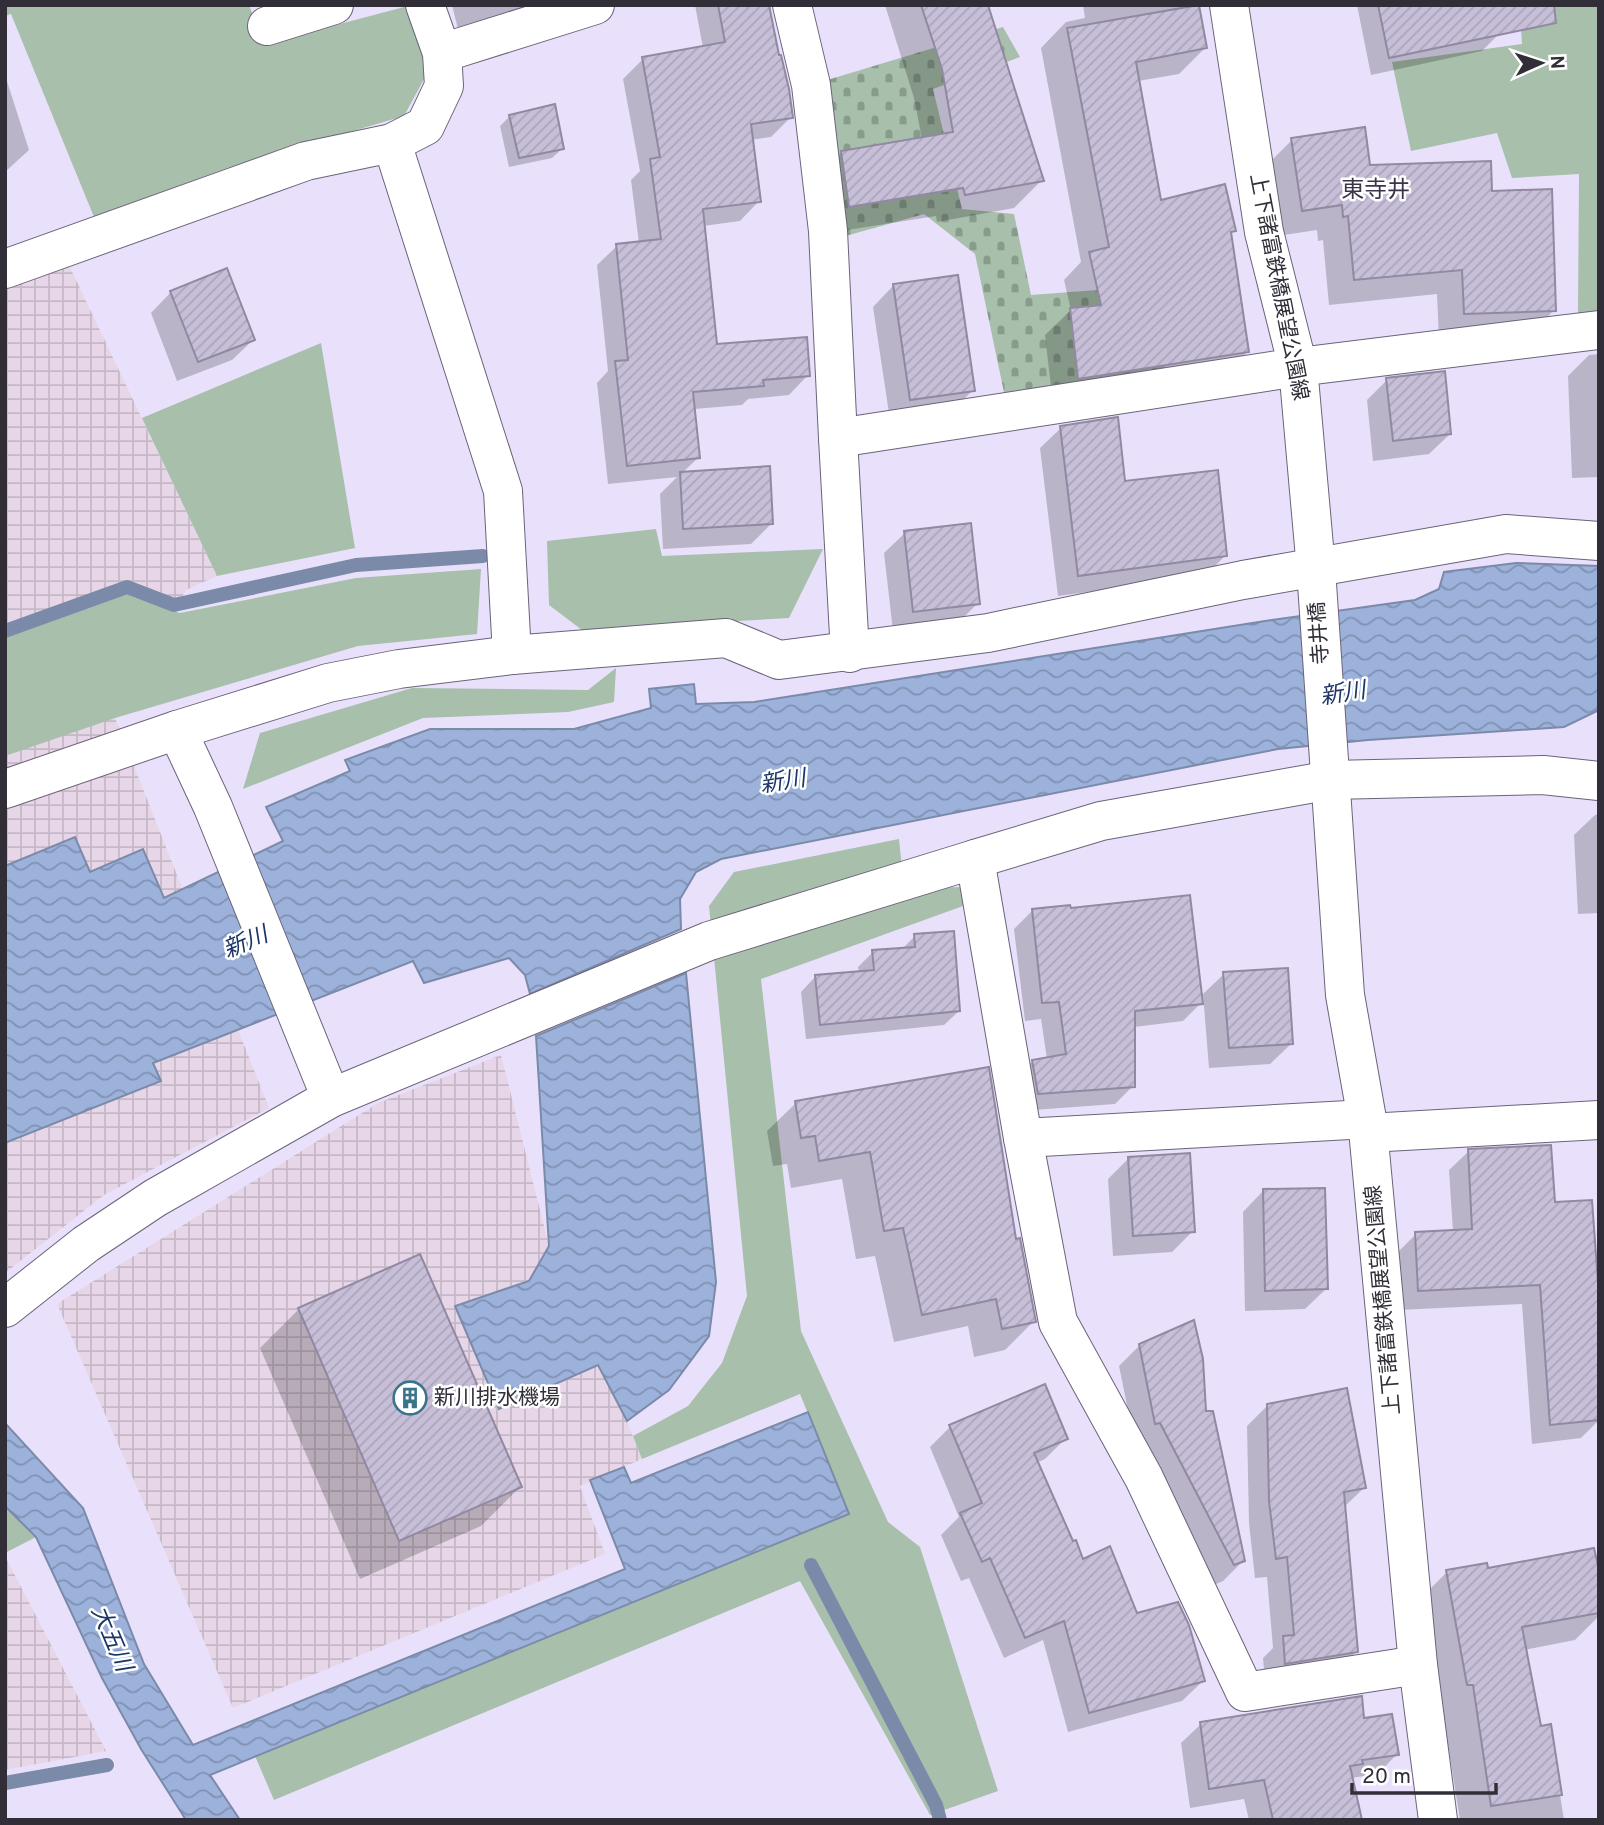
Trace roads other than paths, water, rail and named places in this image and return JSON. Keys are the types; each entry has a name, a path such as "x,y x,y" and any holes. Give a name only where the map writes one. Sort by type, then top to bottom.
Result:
{"street":[{"path":"267,26 334,5"},
{"path":"5,269 306,161 392,143 425,126 444,86 442,53 425,5"},
{"path":"442,53 595,5"},
{"path":"792,5 811,85 828,232 850,653"},
{"name":"上下諸富鉄橋展望公園線","path":"1229,5 1264,232 1298,367 1315,569"},
{"path":"392,143 503,491 512,656"},
{"path":"838,438 1298,367 1599,330"},
{"path":"5,789 177,730 328,683 399,669 512,656 726,638 779,660 850,653 988,633 1230,583 1506,534 1599,541"},
{"name":"寺井橋","path":"1315,569 1331,780"},
{"path":"177,730 213,807 331,1098"},
{"path":"5,1308 86,1244 155,1198 331,1098 709,940 1101,821 1331,780 1543,775 1599,781"},
{"name":"上下諸富鉄橋展望公園線","path":"1331,780 1345,995 1368,1126 1419,1665 1438,1820"},
{"path":"975,859 1058,1322 1144,1478 1245,1692 1419,1665"},
{"path":"1023,1138 1599,1120"}],"water":[{"name":"新川","path":"1516,563 1599,566 1599,710 1564,727 1278,749 721,859 696,872 680,899 681,929 530,994 525,975 509,958 424,983 413,961 153,1063 161,1081 5,1145 5,866 75,837 90,872 143,849 164,898 283,841 266,807 350,771 345,760 430,729 574,729 651,708 649,689 694,684 696,704 754,702 1265,621 1415,600 1439,589 1444,572"},
{"path":"686,973 716,1282 709,1336 669,1390 627,1421 598,1365 499,1409 455,1306 529,1281 549,1246 536,1036"},
{"name":"大五川","path":"808,1412 849,1514 210,1775 240,1820 186,1820 141,1749 102,1678 36,1537 5,1506 5,1423 83,1508 144,1664 193,1745 625,1569 590,1480 624,1467 631,1483"}],"waterway":[{"path":"5,631 127,587 174,605 356,565 483,556"},
{"path":"811,1565 936,1805 940,1820"},
{"path":"5,1783 107,1765"}],"place":[{"name":"新川排水機場","path":"410,1398"}],"district":[{"name":"東寺井","path":"1376,191"}]}
